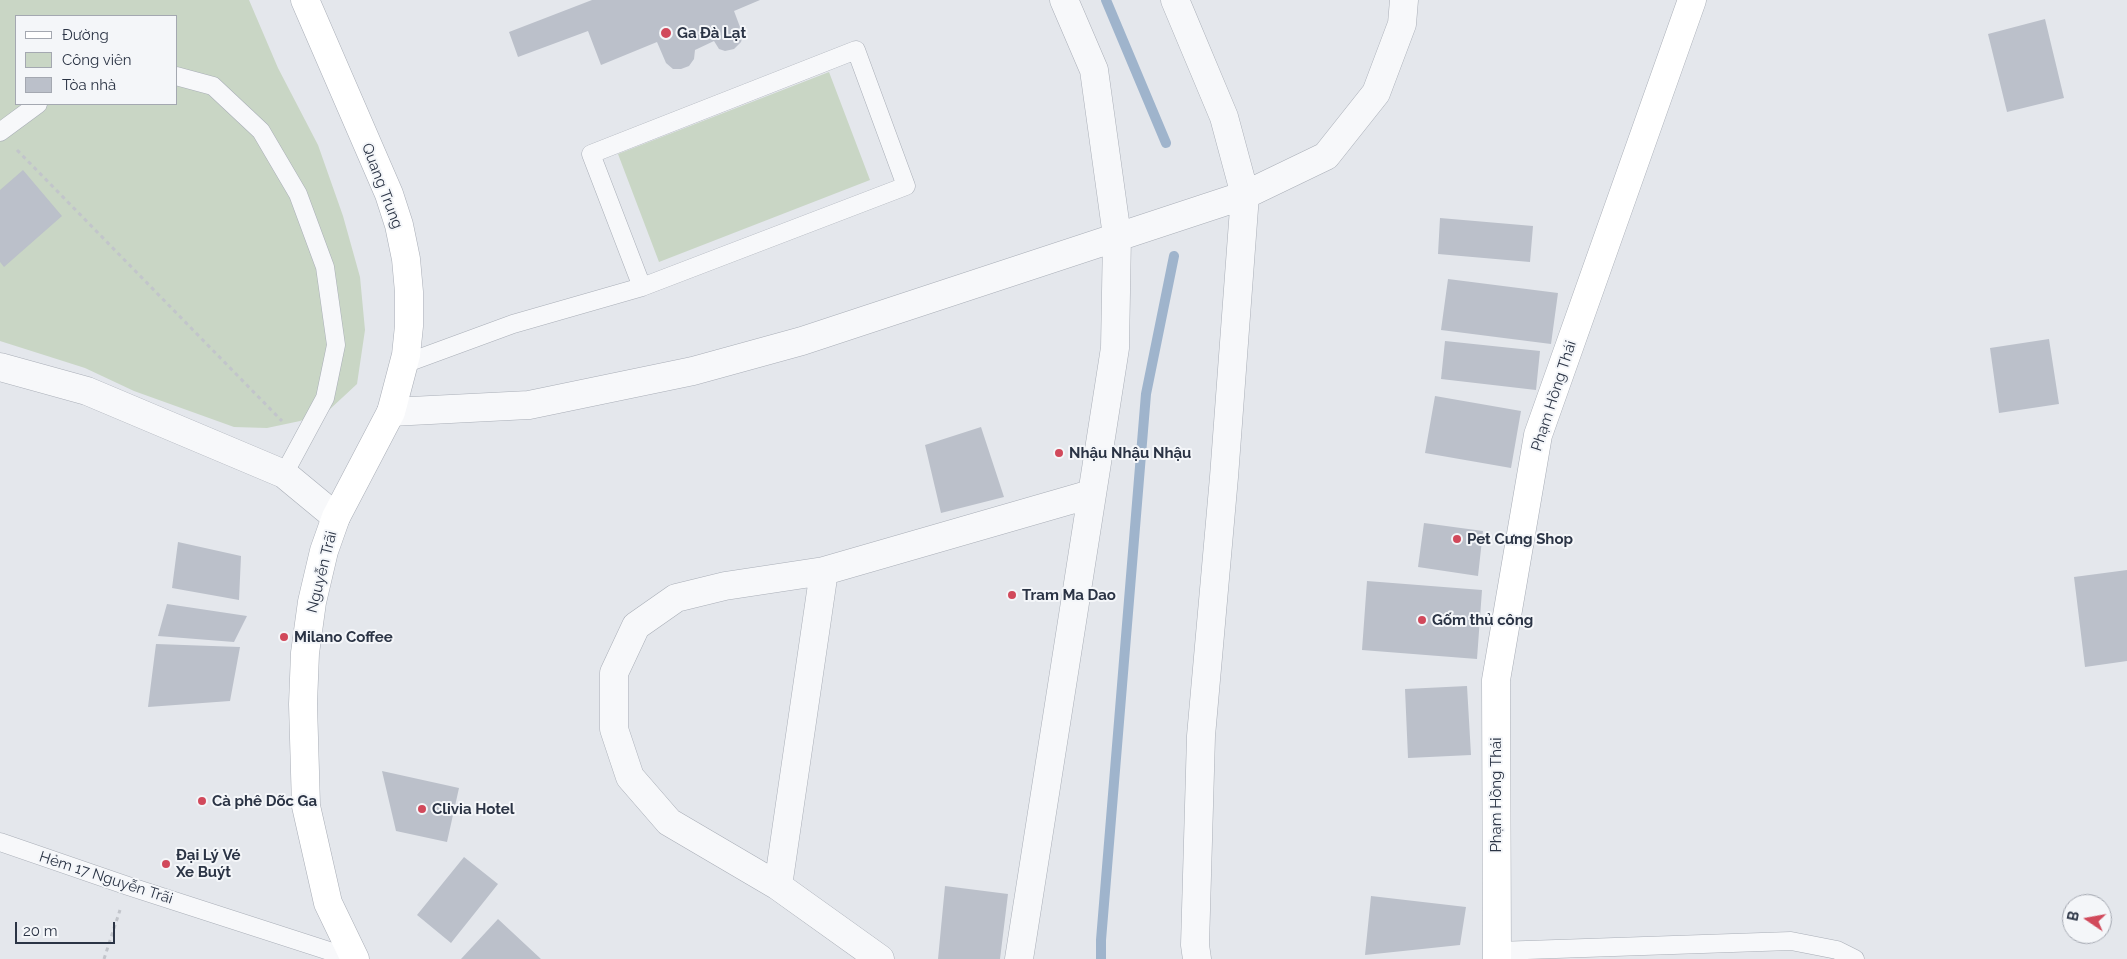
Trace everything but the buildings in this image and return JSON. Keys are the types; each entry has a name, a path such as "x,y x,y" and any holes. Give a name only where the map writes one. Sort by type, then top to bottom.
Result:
{"main road":[{"name":"Quang Trung","path":"305,0 389,194 399,225 406,259 409,292 409,326 404,364 391,412 336,517"},
{"name":"Phạm Hồng Thái","path":"1497,955 1496,680 1538,435 1692,0"},
{"name":"Nguyễn Trãi","path":"336,517 318,576 305,653 303,704 306,806 328,903 355,959"}],"street":[{"path":"1019,959 1090,494 1115,348 1117,236 1094,70 1064,0"},
{"path":"1175,0 1224,117 1245,195 1224,477 1201,736 1195,945 1197,959"},
{"path":"391,412 529,405 694,370 802,340 1245,195 1326,156 1376,93 1402,24 1404,0"},
{"name":"Nguyễn Trãi","path":"0,367 87,391 284,474 336,517"},
{"path":"880,959 778,886 669,822 630,777 614,729 614,673 636,626 676,598 725,586 824,571 1090,494"},
{"path":"778,886 824,571"}],"lane":[{"path":"404,364 513,324 642,287 906,186 856,50 590,154 642,287"},
{"path":"178,77 213,86 261,131 298,194 325,267 336,345 325,398 284,474"},
{"path":"0,132 37,105"},
{"name":"Hẻm 17 Nguyễn Trãi","path":"0,842 128,886 355,959"},
{"path":"1497,955 1791,941 1837,950 1855,959"}],"path":[{"path":"0,132 302,441"},
{"path":"104,959 128,886"}],"green space":[{"path":"0,0 249,0 278,68 318,145 343,216 360,277 365,330 357,384 329,410 300,421 267,428 234,427 134,391 85,368 0,341"},
{"path":"829,72 870,180 659,262 618,154"}],"waterway":[{"path":"1106,0 1166,143"},
{"path":"1101,959 1101,940 1146,394 1174,256"}],"place":[{"name":"Ga Đà Lạt","path":"666,33"},
{"name":"Nhậu Nhậu Nhậu","path":"1059,453"},
{"name":"Pet Cưng Shop","path":"1457,539"},
{"name":"Tram Ma Dao","path":"1012,595"},
{"name":"Gốm thủ công","path":"1422,620"},
{"name":"Milano Coffee","path":"284,637"},
{"name":"Cà phê Dõc Ga","path":"202,801"},
{"name":"Clivia Hotel","path":"422,809"},
{"name":"Đại Lý Vé Xe Buýt","path":"166,864"}]}
